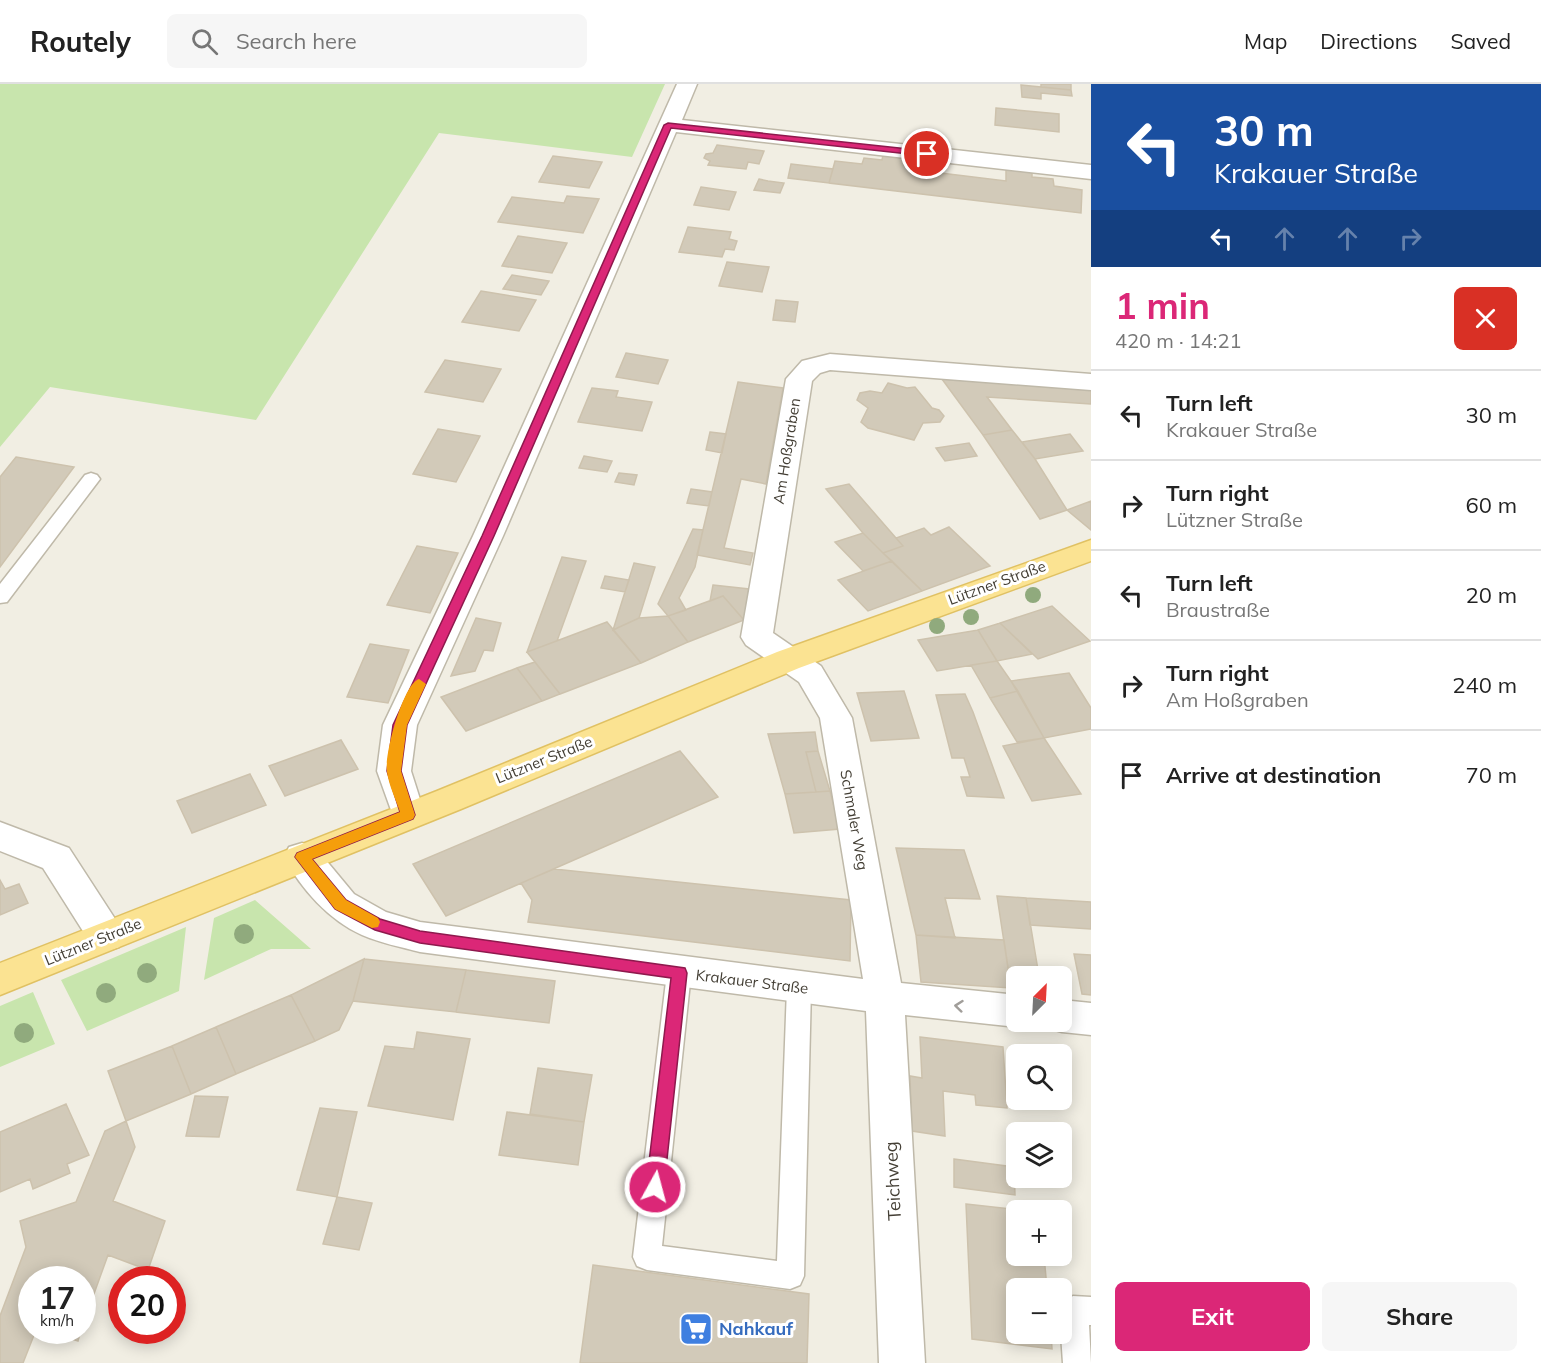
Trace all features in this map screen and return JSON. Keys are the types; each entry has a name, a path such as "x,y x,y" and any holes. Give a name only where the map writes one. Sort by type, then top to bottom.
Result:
{"main road":[{"name":"Lützner Straße","path":"0,978 788,660 1091,550"}],"street":[{"path":"408,815 394,771 400,725 488,536 687,84"},
{"path":"668,125 1091,172"},
{"name":"Am Hoßgraben","path":"788,660 757,637 799,379 811,367 830,362 1091,382"},
{"name":"Schmaler Weg","path":"788,660 810,674 836,718 885,998"},
{"path":"0,836 56,858 106,936"},
{"name":"Krakauer Straße","path":"302,857 341,904 375,924 420,937 799,988 1006,1010"},
{"name":"Teichweg","path":"885,998 902,1363"},
{"path":"1072,1017 1091,1019"}],"lane":[{"path":"0,597 91,479"},
{"path":"679,973 647,1257 790,1276 799,988"},
{"path":"1078,1363 1073,1310 1091,1311"}],"green space":[{"path":"0,84 665,84 632,157 439,133 256,420 50,387 0,447"},
{"path":"255,900 311,949 271,949 204,980 214,918"},
{"path":"186,927 179,991 87,1031 61,980"},
{"path":"33,992 55,1044 0,1067 0,1006"}],"building":[{"path":"1041,84 1071,84 1071,90 1041,87"},
{"path":"1021,85 1071,90 1072,96 1041,93 1041,99 1022,97"},
{"path":"996,108 1059,114 1059,132 995,125"},
{"path":"717,145 764,151 759,164 748,162 746,169 708,165 710,161 704,158 706,154 713,153"},
{"path":"883,155 910,158 908,169 1006,181 1006,169 1032,172 1032,177 1053,179 1054,186 1082,190 1081,213 829,183 835,161 862,164 864,158 882,160"},
{"path":"553,156 602,162 589,188 539,182"},
{"path":"791,164 833,169 829,183 788,178"},
{"path":"759,179 784,183 780,193 754,190"},
{"path":"701,187 736,192 729,210 694,205"},
{"path":"567,196 599,199 583,233 498,222 512,197 564,203"},
{"path":"688,227 731,232 729,239 737,241 734,250 725,249 722,257 679,252"},
{"path":"518,236 567,243 552,273 502,266"},
{"path":"727,262 769,267 762,292 719,286"},
{"path":"512,275 549,281 541,295 503,289"},
{"path":"481,291 536,300 519,331 462,322"},
{"path":"776,300 798,302 795,322 773,320"},
{"path":"626,353 668,360 658,384 616,377"},
{"path":"445,360 501,369 483,402 425,392"},
{"path":"942,379 1091,389 1091,404 987,397 1012,430 983,435"},
{"path":"738,382 783,388 766,484 741,479 724,548 753,553 750,565 697,555"},
{"path":"888,383 907,388 915,387 932,408 939,410 944,416 940,422 923,423 914,440 868,428 861,422 868,408 857,400 860,393 870,391 882,393"},
{"path":"592,388 618,391 616,397 652,402 642,431 578,422"},
{"path":"438,429 480,436 456,482 413,474"},
{"path":"1012,430 1035,459 1067,510 1040,519 983,435"},
{"path":"710,432 726,434 722,453 706,450"},
{"path":"1070,434 1083,451 1035,459 1022,442"},
{"path":"969,443 977,456 945,461 936,448"},
{"path":"584,456 612,461 607,472 579,468"},
{"path":"16,457 74,467 0,567 0,477"},
{"path":"619,473 637,475 634,485 615,482"},
{"path":"849,484 903,546 883,553 826,489"},
{"path":"691,489 712,492 709,506 687,503"},
{"path":"1091,501 1091,530 1067,510"},
{"path":"949,527 990,566 922,591 883,553 903,546 896,538 924,528 931,535"},
{"path":"693,529 703,530 695,567 679,598 686,610 668,616 658,604"},
{"path":"863,533 892,561 863,571 835,542"},
{"path":"417,546 458,553 430,613 387,605"},
{"path":"562,557 586,561 557,641 527,652"},
{"path":"892,561 922,591 868,611 838,580"},
{"path":"634,563 655,567 639,618 613,630"},
{"path":"605,576 629,580 625,592 601,588"},
{"path":"713,585 749,589 744,620 723,596 710,601"},
{"path":"723,596 744,620 688,642 668,616"},
{"path":"1052,606 1090,641 1038,659 1000,623"},
{"path":"668,616 688,642 641,663 613,630 639,618"},
{"path":"476,618 501,623 493,651 484,650 475,671 451,676"},
{"path":"607,622 641,663 560,694 527,652"},
{"path":"1000,623 1032,654 997,661 978,630"},
{"path":"978,630 997,661 937,671 918,640"},
{"path":"370,644 409,650 388,703 347,697"},
{"path":"997,661 1018,691 990,698 971,665"},
{"path":"535,662 560,694 542,701 517,668"},
{"path":"517,668 542,701 466,731 441,697"},
{"path":"1069,673 1091,708 1091,729 1044,738 1011,681"},
{"path":"904,691 919,738 871,741 857,693"},
{"path":"1018,691 1044,738 1017,742 990,698"},
{"path":"965,694 1004,798 967,796 961,777 970,777 964,758 952,758 936,695"},
{"path":"815,732 818,751 806,752 816,792 785,794 768,734"},
{"path":"1044,738 1081,794 1032,801 1003,746"},
{"path":"341,740 358,769 285,796 269,766"},
{"path":"680,751 718,797 446,916 413,864"},
{"path":"818,751 830,791 816,792 806,752"},
{"path":"250,774 266,805 192,833 177,801"},
{"path":"830,791 840,829 794,833 785,794"},
{"path":"896,848 964,850 980,899 945,898 955,938 916,935"},
{"path":"554,869 851,900 850,961 528,922 532,900 521,883"},
{"path":"0,880 5,889 19,884 28,903 0,915"},
{"path":"997,896 1026,898 1037,966 1008,966"},
{"path":"1026,898 1091,902 1091,929 1030,925"},
{"path":"916,935 1004,940 1008,966 1006,988 921,982"},
{"path":"1074,954 1091,955 1091,995 1082,994"},
{"path":"364,959 466,970 456,1012 353,1001"},
{"path":"364,959 353,1001 339,1030 315,1041 291,995"},
{"path":"466,970 555,981 549,1023 456,1012"},
{"path":"291,995 315,1041 236,1074 216,1027"},
{"path":"216,1027 236,1074 191,1094 172,1046"},
{"path":"417,1032 470,1039 453,1120 368,1106 385,1046 414,1049"},
{"path":"920,1037 1003,1047 1006,1108 976,1105 975,1095 943,1091 945,1136 912,1131 910,1076 922,1078"},
{"path":"172,1046 191,1094 126,1121 108,1071"},
{"path":"538,1068 592,1075 584,1122 530,1114"},
{"path":"195,1096 228,1097 219,1137 186,1136"},
{"path":"66,1104 89,1155 67,1164 70,1173 33,1189 30,1179 0,1192 0,1132"},
{"path":"320,1108 357,1112 337,1197 297,1190"},
{"path":"507,1112 584,1122 578,1165 499,1155"},
{"path":"126,1121 135,1147 113,1201 165,1221 149,1266 137,1266 108,1255 96,1288 96,1266 19,1266 26,1247 20,1221 76,1202 105,1131"},
{"path":"954,1159 1006,1166 1006,1188 1015,1188 1015,1195 954,1187"},
{"path":"337,1197 372,1203 359,1250 323,1244"},
{"path":"966,1204 1006,1208 1006,1266 1045,1266 1046,1278 1006,1278 1006,1343 972,1339"},
{"name":"Nahkauf","path":"593,1265 809,1294 807,1363 580,1363"},
{"path":"18,1268 18,1344 30,1344 23,1363 0,1363 0,1316"},
{"path":"1012,1344 1052,1344 1052,1349"}],"slow traffic":[{"path":"372,922 341,904 302,857 408,815 394,771 400,725 419,684"}],"place":[{"name":"Nahkauf","path":"696,1329"}],"route":[{"path":"655,1187 679,973 420,937 375,924 341,904 302,857 408,815 394,771 400,725 488,536 668,125 927,154"}]}
